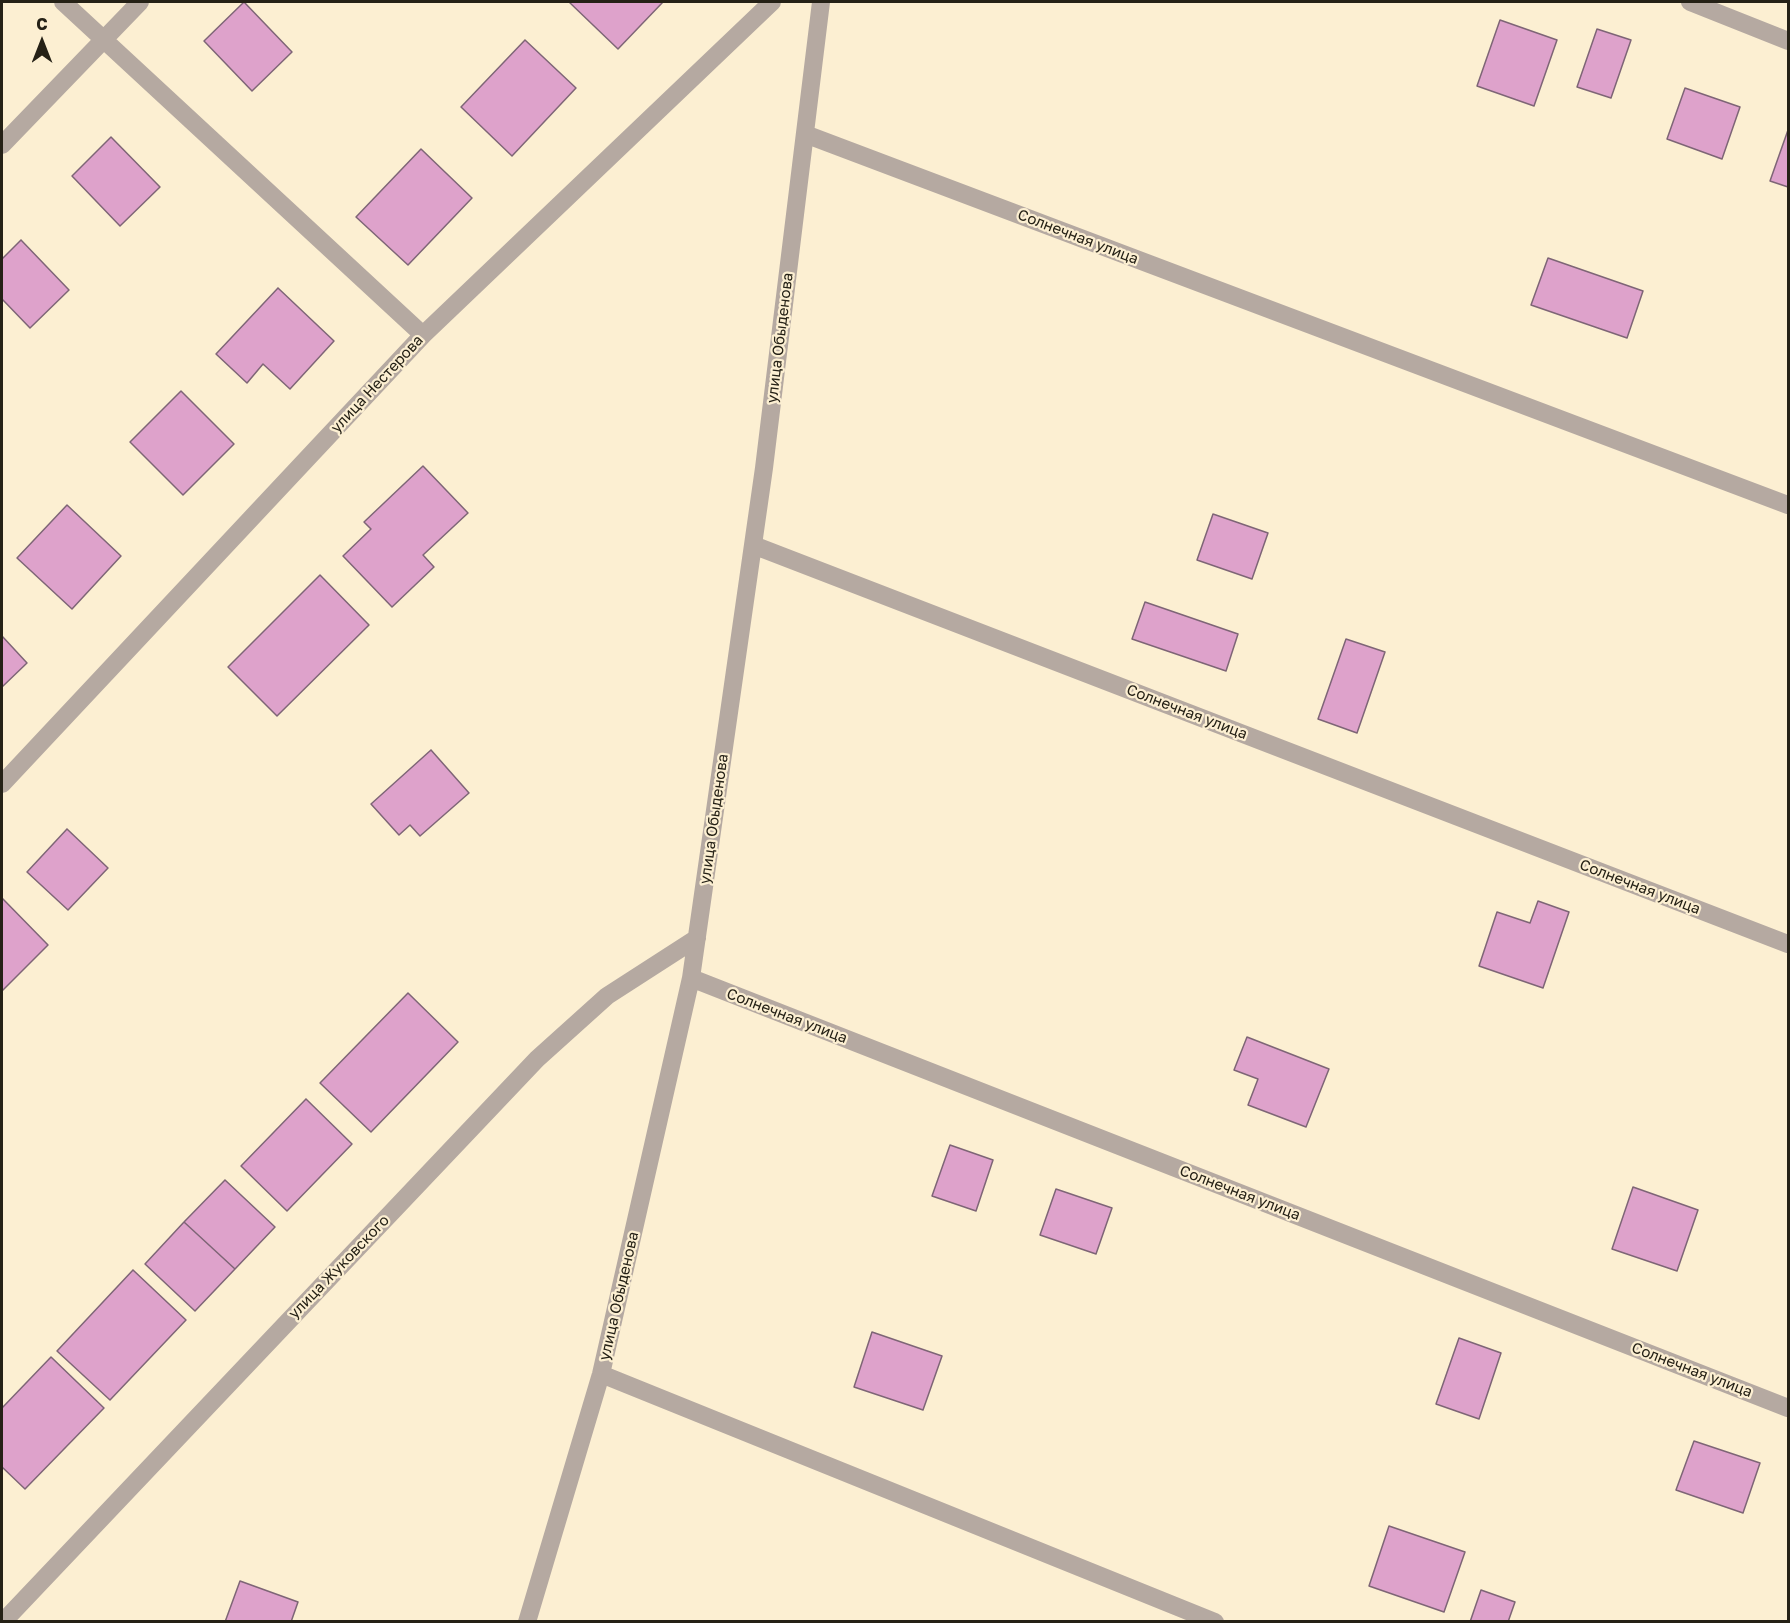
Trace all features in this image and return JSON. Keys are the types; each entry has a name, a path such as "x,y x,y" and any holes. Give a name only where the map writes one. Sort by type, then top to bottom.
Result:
{"street":[{"path":"63,2 423,335"},
{"path":"2,145 140,2"},
{"name":"улица Нестерова","path":"2,784 423,335 772,2"},
{"name":"улица Обыденова","path":"527,1622 601,1374 691,978 764,468 820,2"},
{"path":"1690,2 1788,41"},
{"name":"Солнечная улица","path":"805,134 1788,505"},
{"name":"Солнечная улица","path":"753,545 1788,944"},
{"name":"улица Жуковского","path":"3,1622 537,1059 607,996 696,938"},
{"name":"Солнечная улица","path":"691,978 1788,1408"},
{"path":"601,1374 1215,1622"}],"building":[{"path":"244,2 292,52 252,91 204,41"},
{"path":"569,2 663,2 618,49"},
{"path":"1500,20 1557,40 1534,106 1477,86"},
{"path":"1597,29 1631,40 1611,98 1577,87"},
{"path":"525,40 576,88 512,156 461,107"},
{"path":"1685,88 1740,107 1722,159 1667,139"},
{"path":"1788,130 1788,187 1770,181"},
{"path":"111,137 160,187 120,226 72,176"},
{"path":"421,149 472,198 408,265 356,217"},
{"path":"21,240 69,290 30,328 2,299 2,259"},
{"path":"1548,258 1643,291 1627,338 1531,305"},
{"path":"278,288 334,341 290,389 263,364 247,383 216,354"},
{"path":"181,391 234,444 183,495 130,442"},
{"path":"423,466 468,513 423,555 434,567 392,607 343,556 371,529 364,522"},
{"path":"67,505 121,556 72,609 17,558"},
{"path":"1213,514 1268,533 1252,579 1197,560"},
{"path":"320,575 369,625 277,716 228,667"},
{"path":"1145,602 1238,634 1226,671 1132,639"},
{"path":"2,636 27,663 2,687"},
{"path":"1346,639 1385,652 1357,733 1318,719"},
{"path":"431,750 469,793 420,836 410,825 399,835 371,804"},
{"path":"67,829 108,868 68,910 27,872"},
{"path":"2,898 48,945 2,991"},
{"path":"1538,901 1569,912 1543,988 1479,966 1497,912 1530,923"},
{"path":"408,993 458,1042 371,1132 320,1083"},
{"path":"1247,1037 1329,1069 1306,1127 1248,1105 1258,1079 1234,1070"},
{"path":"306,1099 352,1144 287,1211 241,1166"},
{"path":"950,1145 993,1160 976,1211 932,1196"},
{"path":"225,1180 275,1227 235,1269 184,1222"},
{"path":"1633,1187 1698,1210 1677,1271 1612,1249"},
{"path":"1056,1189 1112,1208 1096,1254 1040,1235"},
{"path":"184,1222 235,1269 195,1311 145,1264"},
{"path":"133,1270 186,1320 110,1400 57,1351"},
{"path":"872,1332 942,1356 923,1410 854,1387"},
{"path":"1459,1338 1501,1353 1479,1419 1436,1404"},
{"path":"51,1357 104,1408 25,1489 2,1467 2,1408"},
{"path":"1694,1441 1760,1463 1743,1513 1676,1490"},
{"path":"1389,1526 1465,1552 1444,1612 1369,1586"},
{"path":"240,1581 298,1602 291,1622 225,1622"},
{"path":"1481,1590 1515,1602 1508,1622 1470,1622"}]}
